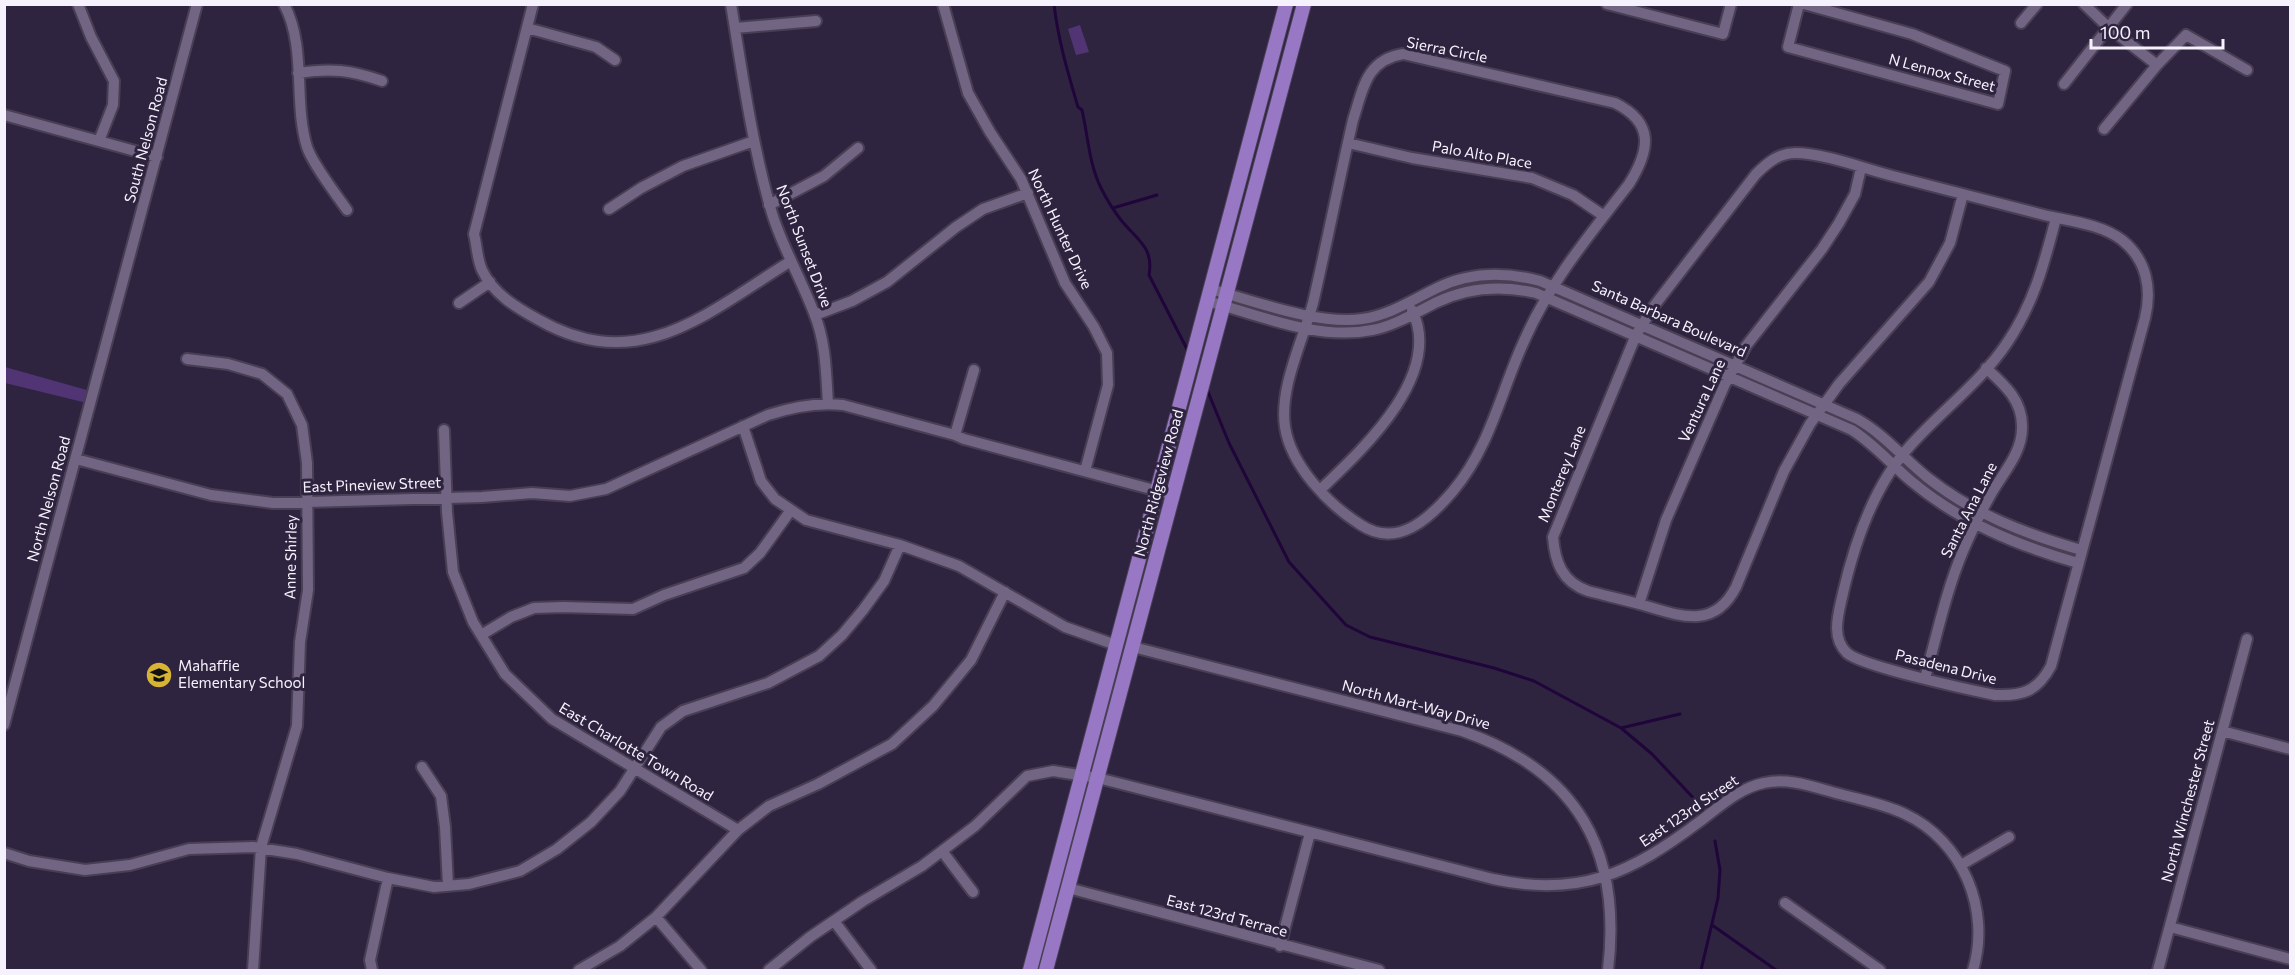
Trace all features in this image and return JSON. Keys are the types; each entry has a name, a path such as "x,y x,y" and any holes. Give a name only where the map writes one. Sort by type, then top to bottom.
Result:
{"main road":[{"name":"North Ridgeview Road","path":"1030,970 1286,4"},
{"name":"North Ridgeview Road","path":"1046,970 1304,4"}],"street":[{"path":"78,4 91,37 114,81 113,105 99,141"},
{"name":"South Nelson Road","path":"124,282 197,4"},
{"path":"284,4 289,14 296,43 300,107 307,148 347,210"},
{"path":"533,4 474,234 482,269 495,290 518,308 555,330 588,341 620,344 651,339 683,328 790,261"},
{"name":"North Sunset Drive","path":"731,4 754,141 769,205 790,261 815,315 825,349 828,404"},
{"name":"North Hunter Drive","path":"943,4 968,93 990,132 1016,169 1065,283 1094,327 1107,353 1108,385 1085,471"},
{"path":"1607,4 1723,34 1731,4"},
{"name":"N Lennox Street","path":"1799,4 1788,47 1998,104 2005,71 1912,34 1804,4"},
{"path":"2021,23 2037,4"},
{"path":"2084,4 2108,27 2157,65"},
{"path":"2064,84 2127,4"},
{"path":"735,28 816,21"},
{"path":"527,28 596,47 615,60"},
{"path":"2104,129 2157,65 2186,35 2247,70"},
{"name":"Sierra Circle","path":"1397,55 1414,55 1615,103 1637,117 1644,129 1646,142 1644,156 1636,173 1546,297 1525,339 1491,429 1478,455 1454,490 1417,526 1393,534 1369,530 1336,506 1320,490 1294,453 1285,428 1286,393 1309,315 1348,143 1362,90 1370,73 1375,66 1397,55"},
{"path":"298,73 323,69 348,70 382,81"},
{"path":"4,115 157,157"},
{"path":"609,209 641,188 683,166 754,141"},
{"name":"Palo Alto Place","path":"1348,143 1412,158 1539,180 1573,195 1604,216"},
{"path":"769,205 824,176 858,148"},
{"name":"Monterey Lane","path":"1963,194 1950,243 1929,282 1839,384 1816,414 1784,471 1736,587 1726,601 1712,613 1696,617 1664,613 1588,591 1572,583 1558,565 1553,537 1636,335 1653,306 1766,164 1780,156 1793,153 1809,154 2056,218"},
{"name":"Ventura Lane","path":"1639,604 1666,520 1735,364 1746,346 1822,249 1839,223 1855,194 1861,168"},
{"path":"815,315 852,301 887,282 947,234 983,209 1028,193"},
{"name":"Pasadena Drive","path":"2056,218 2105,231 2122,241 2141,264 2149,293 2145,318 2051,666 2042,681 2024,694 2015,696 1995,695 1925,678 1851,656 1842,645 1836,623 1853,558 1878,492 1894,464 1986,368 2005,346 2028,307 2038,284 2056,218"},
{"name":"Santa Barbara Boulevard","path":"1209,295 1336,320 1360,319 1383,314 1450,283 1499,274 1523,276 1554,286 1735,364 1868,425 1931,480 1982,513 2038,538 2081,550"},
{"name":"North Nelson Road","path":"4,724 124,282"},
{"path":"459,303 490,282"},
{"name":"Santa Barbara Boulevard","path":"1225,299 1305,328 1334,332 1360,332 1385,326 1452,295 1481,289 1520,289 1546,297 1862,436 1924,491 1976,525 2016,544 2078,563"},
{"path":"1320,490 1363,449 1398,404 1410,379 1420,334 1408,303"},
{"name":"Anne Shirley","path":"187,359 228,364 262,374 287,394 302,425 307,463 308,590 300,642 297,726 261,847 253,970"},
{"name":"Santa Ana Lane","path":"1925,678 1956,569 1982,513 2016,452 2022,431 2020,410 2014,397 1986,368"},
{"path":"955,435 974,370"},
{"path":"828,404 843,405 1173,495"},
{"name":"East Pineview Street","path":"76,459 211,495 273,502 446,498 532,493 570,496 606,489 778,411 828,404"},
{"path":"743,426 761,481 775,499 806,520 900,545 959,566 1065,627 1116,645"},
{"name":"East Charlotte Town Road","path":"444,430 446,498 453,572 473,622 505,674 552,719 738,830"},
{"path":"481,635 511,617 534,608 633,609 664,595 744,568 760,553 791,510"},
{"path":"4,853 29,861 86,870 130,865 189,849 261,847 434,887 469,884 520,871 557,849 591,822 620,790 661,727 683,711 768,682 819,656 842,635 863,610 884,581 900,545"},
{"path":"579,970 620,946 656,917 738,830 769,806 818,784 892,744 933,706 971,660 1005,591"},
{"name":"North Winchester Street","path":"2158,970 2247,639"},
{"name":"North Mart-Way Drive","path":"1133,647 1462,731 1493,741 1523,758 1549,778 1570,802 1597,848 1605,876 1612,917 1608,970"},
{"path":"2222,731 2290,749"},
{"path":"422,767 441,796 448,885"},
{"path":"769,970 834,921 942,851 975,826 1027,776 1053,771 1098,778"},
{"name":"East 123rd Street","path":"1098,778 1520,884 1567,885 1628,868 1658,852 1742,791 1761,783 1793,782 1906,814 1937,836 1961,865 1974,894 1978,946 1973,970"},
{"path":"1280,946 1310,833"},
{"path":"1961,865 2009,837"},
{"path":"942,851 973,892"},
{"path":"372,970 370,960 388,878"},
{"name":"East 123rd Terrace","path":"1068,888 1280,946 1379,970"},
{"path":"1785,903 1880,970"},
{"path":"656,917 701,970"},
{"path":"834,921 871,970"},
{"path":"2170,927 2290,959"}],"shaded area":[{"path":"1080,25 1089,52 1076,55 1068,29"},
{"path":"5,367 94,392 91,404 5,383"}],"waterway":[{"path":"1054,4 1064,56 1078,107 1082,110 1091,160 1097,179 1116,213 1147,251 1150,265 1149,275 1188,351"},
{"path":"1113,208 1157,195"},
{"path":"1206,387 1229,443 1289,562 1346,625 1370,637 1494,668 1534,681 1621,728 1652,754 1700,805"},
{"path":"1621,728 1680,714"},
{"path":"1701,970 1718,898 1720,870 1715,841"},
{"path":"1712,925 1776,970"}],"place":[{"name":"Mahaffie Elementary School","path":"159,675"}]}
